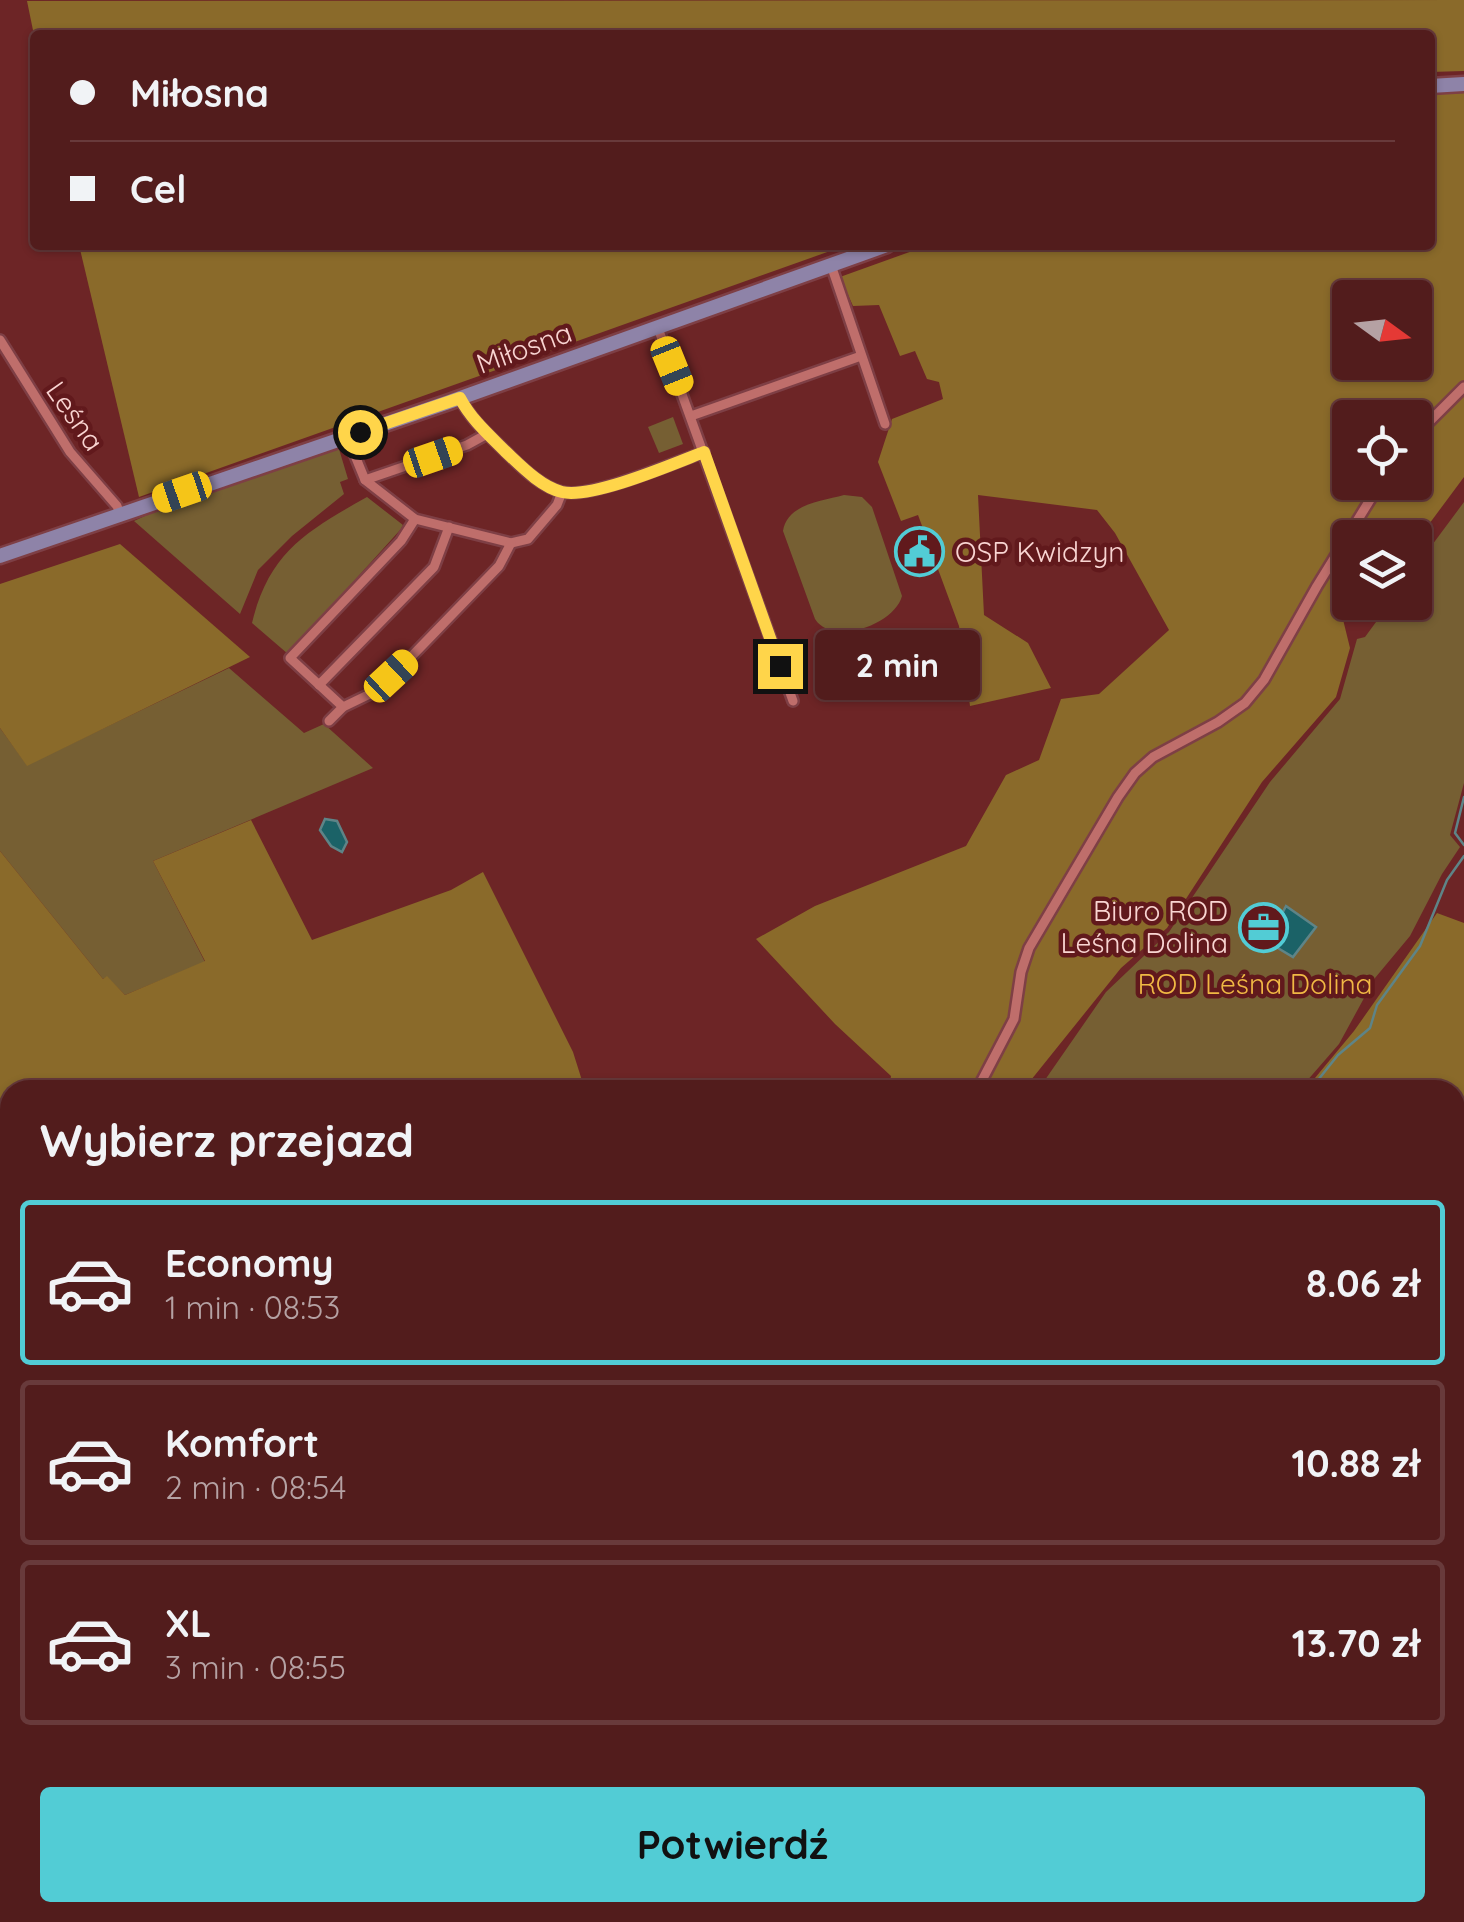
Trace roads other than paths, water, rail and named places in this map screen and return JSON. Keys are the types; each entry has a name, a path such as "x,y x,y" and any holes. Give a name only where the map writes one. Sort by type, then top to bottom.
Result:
{"main road":[{"path":"1435,86 1464,84"},
{"name":"Miłosna","path":"0,556 460,398 873,250"}],"street":[{"path":"830,265 886,424"},
{"path":"658,328 794,701"},
{"name":"Leśna","path":"0,340 70,452 116,506 113,516"},
{"path":"691,416 861,356"},
{"path":"1432,419 1464,388"},
{"path":"460,398 467,412 527,472 562,492 621,482 704,452"},
{"path":"365,480 488,434"},
{"path":"347,436 365,480 414,519 511,542 528,540 557,505 562,492"},
{"path":"982,1080 1014,1019 1021,972 1030,948 1125,785 1153,756 1245,703 1264,680 1371,500"},
{"path":"342,707 290,658 401,541 414,519"},
{"path":"319,685 434,567 449,528"},
{"path":"329,721 342,707 372,693 409,659 498,566 511,542"}],"water":[{"path":"325,819 337,821 347,842 342,852 331,846 320,830"},
{"path":"1286,906 1316,927 1293,957 1269,939"}],"waterway":[{"path":"1464,797 1455,833 1464,845"},
{"path":"1318,1080 1338,1055 1370,1028 1377,1005 1420,946 1447,880 1464,856"}],"place":[{"name":"OSP Kwidzyn","path":"920,552"},
{"name":"Biuro ROD Leśna Dolina","path":"1263,927"}],"park label":[{"name":"ROD Leśna Dolina","path":"1255,984"}]}
